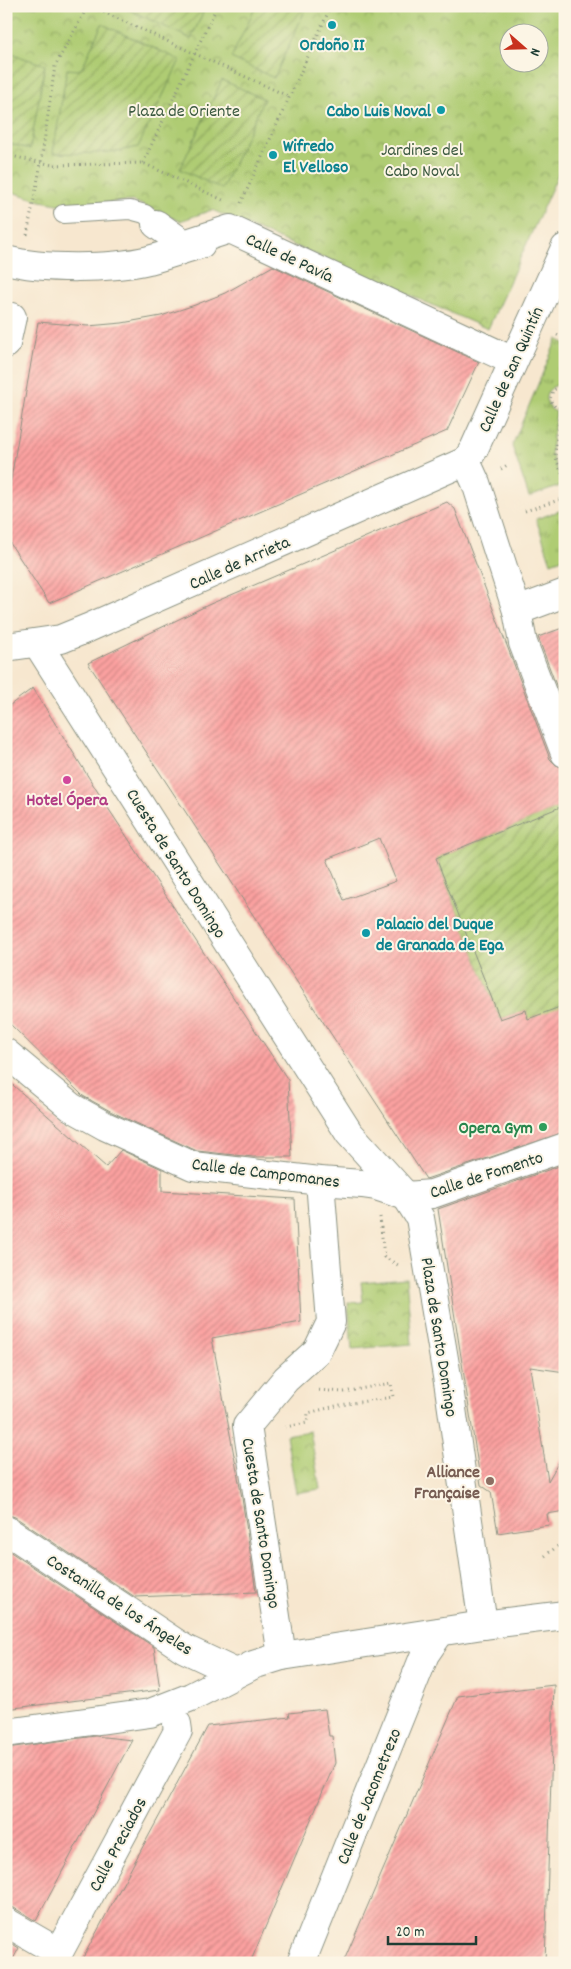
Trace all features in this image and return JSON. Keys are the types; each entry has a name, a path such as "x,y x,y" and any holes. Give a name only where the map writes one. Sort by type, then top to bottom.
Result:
{"street":[{"name":"Calle de Pavía","path":"156,224 184,244 234,219 513,361"},
{"path":"14,262 87,267 147,260 225,237 234,219"},
{"name":"Calle de San Quintín","path":"466,461 474,449 565,248"},
{"path":"6,344 12,317"},
{"path":"466,461 476,484 517,611 523,643 565,753"},
{"name":"Calle de Arrieta","path":"6,647 21,643 37,643 61,639 466,461"},
{"path":"517,611 565,593"},
{"name":"Cuesta de Santo Domingo","path":"37,643 318,1082"},
{"name":"Calle de Campomanes","path":"6,1053 71,1107 122,1134 193,1166 376,1186 406,1196"},
{"name":"Plaza de Santo Domingo","path":"318,1082 349,1133 406,1196 420,1218 449,1388 483,1625"},
{"name":"Calle de Fomento","path":"406,1196 432,1194 565,1147"},
{"name":"Cuesta de Santo Domingo","path":"282,1656 247,1426 286,1379 317,1351 331,1322 320,1181"},
{"name":"Costanilla de los Ángeles","path":"6,1530 184,1649 236,1673"},
{"path":"6,1733 150,1713 191,1697 253,1665 282,1656 483,1625 565,1615"},
{"path":"425,1654 483,1625"},
{"path":"236,1673 425,1654 565,1631"},
{"name":"Calle de Jacometrezo","path":"301,1963 425,1654 440,1632"},
{"path":"184,1649 194,1667 191,1697"},
{"name":"Calle Preciados","path":"55,1958 178,1731 177,1724"},
{"path":"6,1746 123,1731 131,1732 132,1737"},
{"path":"6,1922 55,1958"}],"lane":[{"name":"Calle de Pavía","path":"63,214 130,210 145,214 156,224"}],"path":[{"path":"14,262 41,163 55,66 89,6 290,97"},
{"path":"143,163 217,6"},
{"path":"6,155 41,163 69,165 143,163 234,219 331,6"},
{"path":"565,388 557,388 550,396 551,404 560,409 565,408"},
{"path":"560,409 555,455 565,483"},
{"path":"525,511 565,498"},
{"path":"379,1214 384,1257"},
{"path":"282,1427 307,1423 308,1413 340,1405 393,1397 391,1383 344,1392 316,1390"},
{"path":"546,1556 564,1541"}],"green space":[{"name":"Plaza de Oriente","path":"6,6 565,6 565,159 488,329 212,210 180,221 133,201 63,205 41,201 6,190"},
{"path":"121,6 206,6 191,39"},
{"path":"256,6 307,6 274,78 231,58"},
{"path":"102,24 180,60 138,147 96,153 53,153 67,69 78,70 82,68"},
{"path":"6,50 45,65 30,149 6,143"},
{"path":"222,80 264,99 222,189 180,169"},
{"path":"557,339 565,343 565,385 552,387 546,398 549,407 556,412 551,453 563,485 529,497 512,446"},
{"path":"565,509 565,558 551,563 536,519"},
{"path":"565,805 565,1005 531,1027 525,1010 500,1019 436,858"},
{"path":"406,1278 412,1344 352,1349 348,1303 363,1302 361,1282"},
{"path":"310,1431 320,1489 296,1493 286,1435"}],"building":[{"path":"273,266 479,362 447,431 49,603 6,537 6,508 38,322 88,326 122,323 161,316 225,293"},
{"path":"447,502 455,509 550,759 556,765 565,768 565,805 436,858 500,1019 526,1010 528,1019 565,1005 565,1132 426,1179 88,663 208,605","holes":["379,838 396,881 344,900 327,859"]},
{"path":"565,627 565,709 538,637"},
{"path":"33,688 104,802 288,1080 292,1157 253,1157 197,1151 112,1112 83,1096 6,1020 6,708"},
{"path":"6,1079 106,1167 121,1150 162,1169 162,1191 295,1199 301,1322 212,1338 242,1498 256,1592 135,1597 15,1517 6,1514"},
{"path":"565,1164 565,1372 530,1367 548,1481 565,1451 565,1511 547,1514 549,1525 498,1533 491,1492 481,1485 438,1209"},
{"path":"6,1549 154,1647 160,1690 6,1709"},
{"path":"554,1685 545,1963 343,1963 458,1696"},
{"path":"325,1709 329,1736 332,1736 335,1763 250,1963 80,1963 208,1726 290,1717 289,1713"},
{"path":"95,1736 132,1740 36,1921 14,1908 6,1906 6,1748"},
{"path":"6,1940 19,1948 11,1963 6,1963"}],"place":[{"name":"Ordoño II","path":"332,25"},
{"name":"Cabo Luis Noval","path":"441,110"},
{"name":"Wifredo El Velloso","path":"273,155"},
{"name":"Hotel Ópera","path":"67,780"},
{"name":"Palacio del Duque de Granada de Ega","path":"366,933"},
{"name":"Opera Gym","path":"543,1127"},
{"name":"Alliance Française","path":"490,1481"}],"park label":[{"name":"Jardines del Cabo Noval","path":"422,159"}]}
